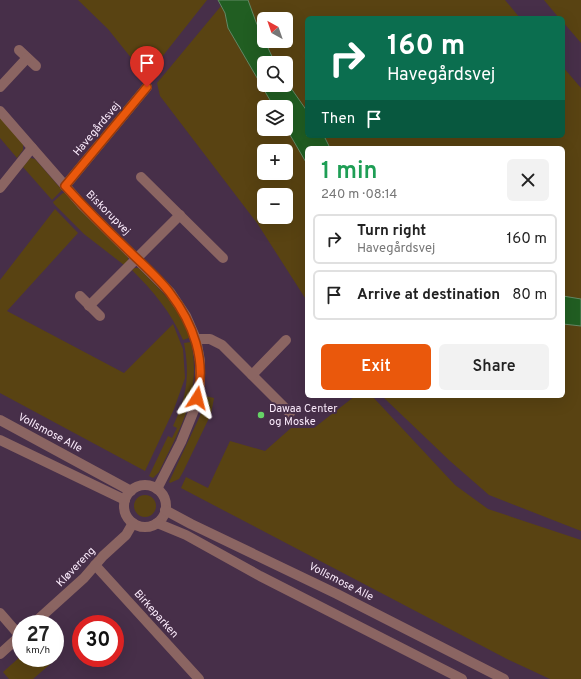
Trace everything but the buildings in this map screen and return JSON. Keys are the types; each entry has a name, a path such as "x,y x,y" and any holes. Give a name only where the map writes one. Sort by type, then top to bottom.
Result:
{"street":[{"path":"19,50 36,66"},
{"path":"0,86 27,58"},
{"name":"Havegårdsvej","path":"65,186 147,87"},
{"name":"Biskorupvej","path":"0,111 65,186 170,292 186,316 196,339 200,361 200,387 194,410 181,442 157,489"},
{"path":"0,188 32,148"},
{"path":"141,177 223,258"},
{"path":"89,306 180,215"},
{"path":"80,296 100,316"},
{"path":"196,339 210,339 222,345 290,413"},
{"path":"252,375 286,340"},
{"name":"Vollsmose Alle","path":"0,420 131,490"},
{"path":"0,440 125,500"},
{"path":"142,486 157,489 164,498 166,510 161,519 157,523 147,527 134,523 129,519 124,507 125,500 131,490 142,486"},
{"name":"Vollsmose Alle","path":"166,510 191,524 337,594 504,679"},
{"name":"Kløvereng","path":"43,615 84,578 103,556 126,535 134,523"},
{"path":"157,523 186,535 260,576 462,679"},
{"name":"Birkeparken","path":"95,565 199,679"},
{"path":"0,613 12,626"},
{"path":"0,654 12,643"}],"shaded area":[{"path":"78,0 207,0 154,67 140,69 108,29"},
{"path":"218,0 248,0 257,24 257,48 268,48 272,56 257,56 257,78 228,28 225,13"},
{"path":"248,0 505,0 518,16 305,16 305,108 293,91 293,56 272,56 268,48 293,48 293,12 257,12 257,24"},
{"path":"544,0 581,0 581,43 565,24 565,16 557,16"},
{"path":"221,6 225,13 228,28 257,78 257,92 265,92 270,100 257,100 257,136 291,136 305,161 305,298 258,224 293,224 293,188 257,188 257,223 160,96 157,83"},
{"path":"565,69 581,88 581,299 565,296 565,146 329,146 325,138 565,138"},
{"path":"293,91 305,108 305,138 325,138 329,146 305,146 305,161 291,136 293,136 293,100 270,100 265,92"},
{"path":"0,117 23,144 23,150 17,158 0,138"},
{"path":"30,158 35,159 62,190 52,200 23,167"},
{"path":"65,193 128,255 128,262 124,265 84,234 54,204 53,202"},
{"path":"55,209 78,233 7,311 124,373 173,324 183,349 185,378 174,409 145,471 0,393 0,280"},
{"path":"134,268 139,268 169,300 182,319 187,329 189,338 183,340 167,311 132,270"},
{"path":"565,296 581,299 581,326 565,324"},
{"path":"565,324 581,326 581,531 489,495 450,461 384,398 565,398"},
{"path":"191,342 194,361 192,394 175,440 159,472 153,478 149,476 168,436 172,438 177,428 173,426 184,395 187,376 184,343"},
{"path":"205,396 214,398 211,414 179,479 170,483 169,482 200,416"},
{"path":"352,398 374,398 455,485 488,509 581,540 581,679 550,679 507,659 181,488 186,477 208,488 230,441 265,451 291,428 314,428"},
{"path":"141,495 149,495 156,502 156,510 149,517 141,517 134,510 134,502"},
{"path":"12,664 12,667 47,667 33,679 9,679 3,672"}],"place":[{"name":"Dawaa Center og Moske","path":"261,415"}],"route":[{"path":"147,87 65,186 82,205 170,292 186,316 196,339 200,361 200,387 197,398"}]}
